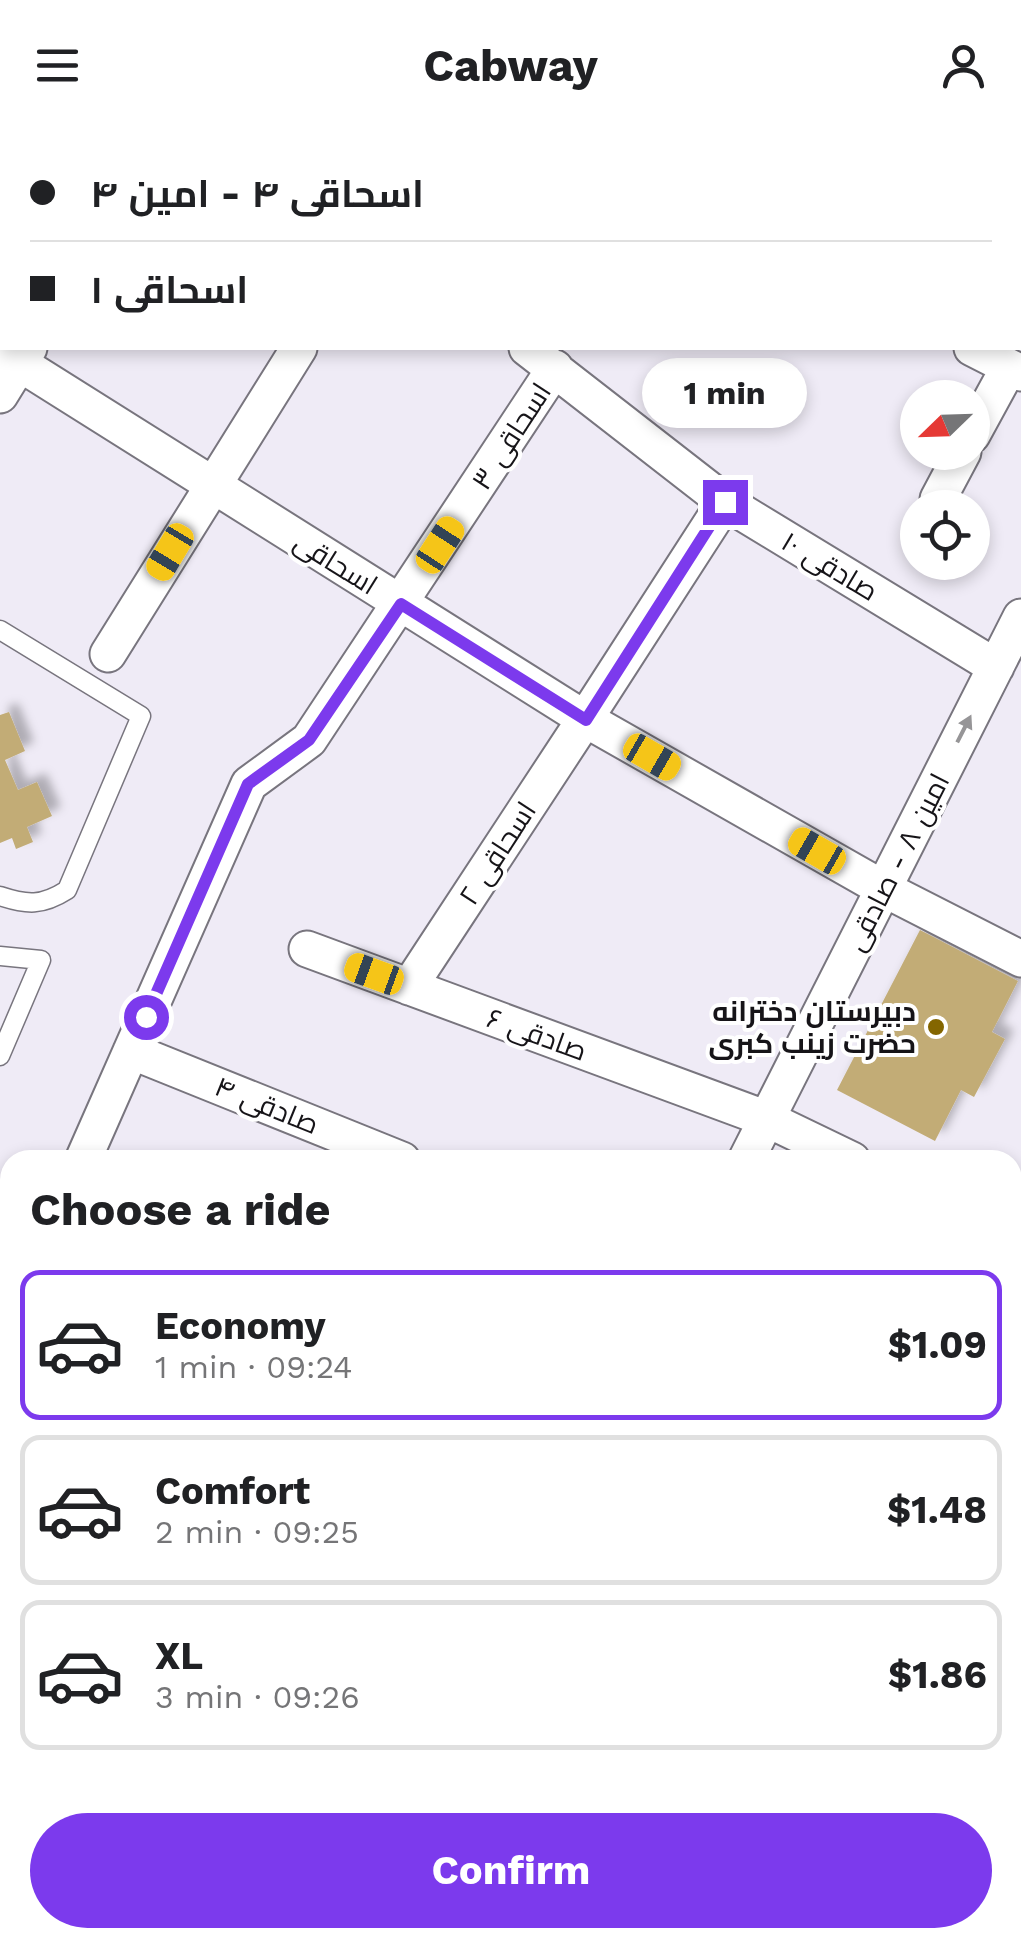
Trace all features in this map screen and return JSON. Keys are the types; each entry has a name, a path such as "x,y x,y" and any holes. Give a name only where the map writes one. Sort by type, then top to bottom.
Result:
{"street":[{"path":"108,654 298,350"},
{"path":"976,350 1015,370 990,408"},
{"path":"0,395 16,354"},
{"name":"اسحاقی","path":"16,354 212,484 586,720 884,889 1021,959"},
{"name":"صادقی ۱۰","path":"541,358 725,502 996,666"},
{"name":"اسحاقی ۳","path":"87,1150 248,784 309,740 401,604 541,358"},
{"name":"اسحاقی ۲","path":"408,987 725,502"},
{"name":"امین ۸ - صادقی","path":"751,1150 1021,616"},
{"name":"صادقی ۶","path":"307,949 767,1118 832,1150"},
{"name":"صادقی ۴","path":"131,1051 377,1150"}],"lane":[{"path":"0,630 141,716 67,890 50,902 22,903 0,896"},
{"path":"89,684 108,654"},
{"path":"0,956 40,960 0,1056"}],"building":[{"path":"9,712 25,751 5,760 18,790 37,782 52,816 27,827 33,842 16,849 12,838 0,843 0,715"},
{"name":"دبیرستان دخترانه حضرت زینب کبری","path":"920,930 1018,981 992,1032 1005,1039 974,1097 961,1090 935,1141 837,1090"}],"place":[{"name":"دبیرستان دخترانه حضرت زینب کبری","path":"936,1027"}],"route":[{"path":"146,1017 248,784 309,740 401,604 586,720 725,502"}]}
